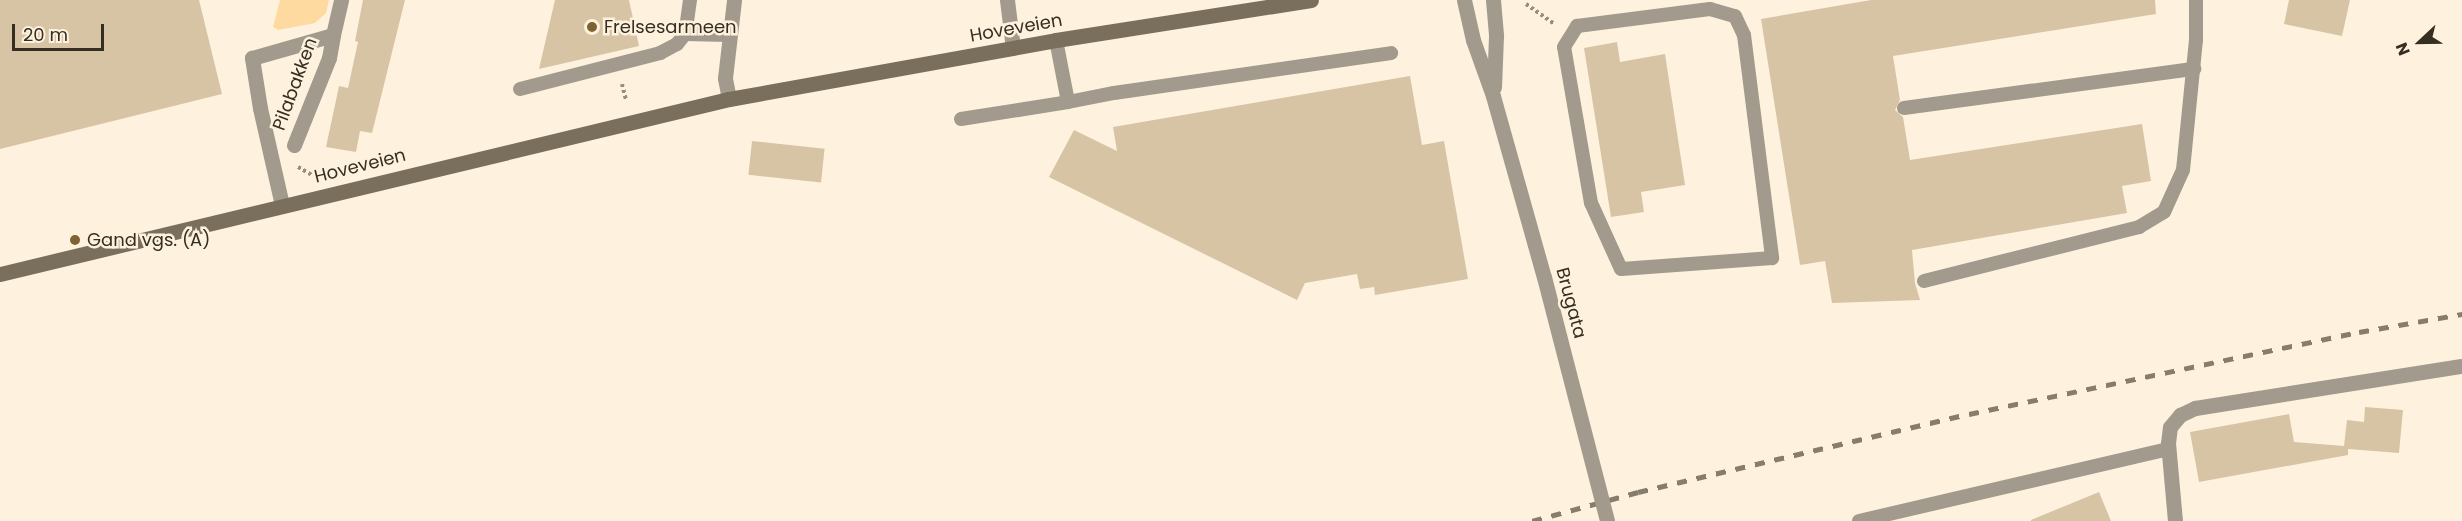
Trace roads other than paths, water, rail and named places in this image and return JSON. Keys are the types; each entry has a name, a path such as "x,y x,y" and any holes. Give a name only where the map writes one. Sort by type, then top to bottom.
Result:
{"main road":[{"name":"Hoveveien","path":"0,274 282,204 729,99 1056,40 1311,0"}],"street":[{"name":"Pilabakken","path":"294,145 329,58 341,0"},
{"path":"729,99 725,78 734,0"},
{"path":"1007,0 1013,48"},
{"name":"Brugata","path":"1464,0 1473,40 1494,96 1544,277 1607,521"},
{"name":"Brugata","path":"1493,0 1496,36 1494,96"},
{"name":"Pilabakken","path":"282,204 260,108 252,58 333,36"},
{"path":"2175,521 2168,449 2170,427 2180,415 2195,408 2460,366"}],"lane":[{"path":"520,89 660,53 677,44 685,34 690,0"},
{"path":"1924,281 2139,227 2164,212 2183,170 2194,69 2196,0"},
{"path":"1686,5 1735,16 1744,35 1772,258 1621,269 1591,203 1564,47 1577,26 1686,5"},
{"path":"685,34 729,35"},
{"path":"1056,40 1068,102"},
{"path":"961,119 1114,93 1391,53"},
{"path":"1904,108 2194,69"},
{"path":"1859,521 2168,449"}],"railway":[{"path":"1532,521 1638,492 1969,414 2359,332 2462,314"}],"place":[{"name":"Frelsesarmeen","path":"592,27"},
{"name":"Gand vgs. (A)","path":"75,240"}]}
